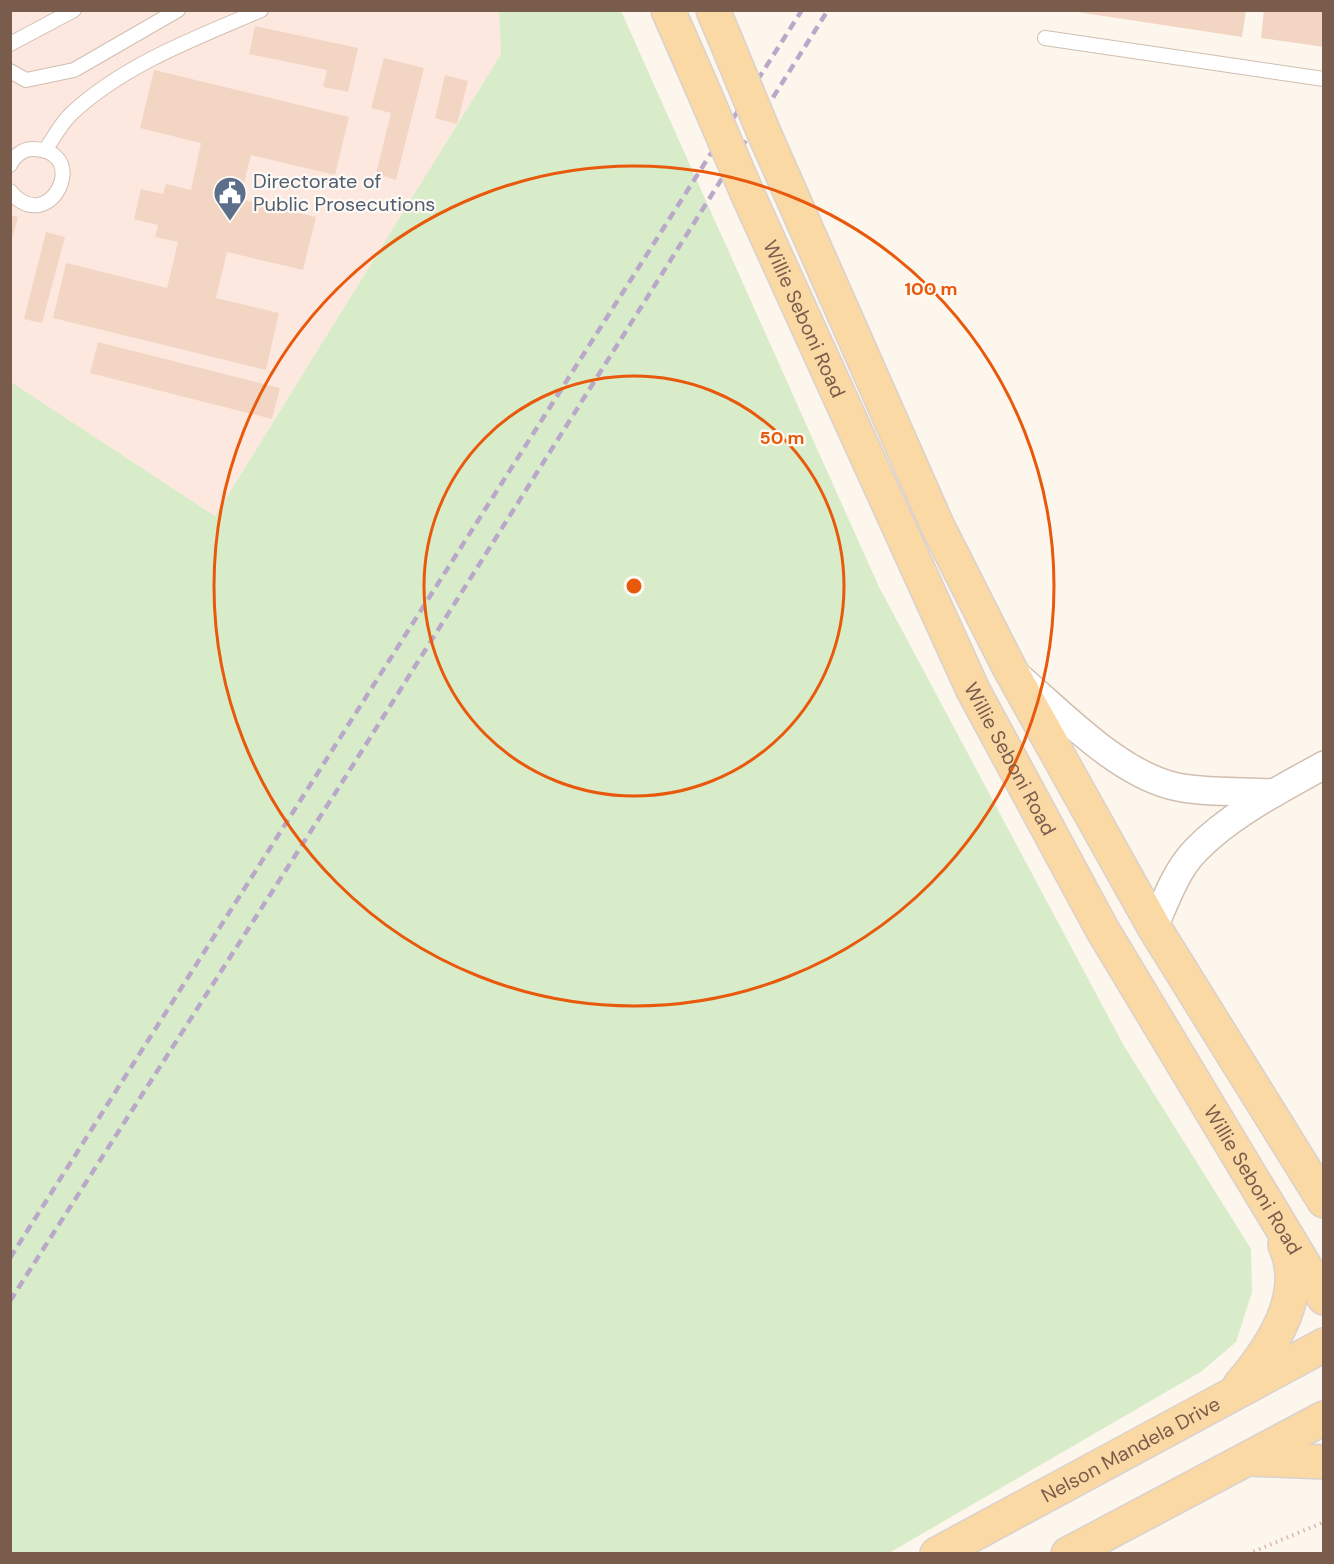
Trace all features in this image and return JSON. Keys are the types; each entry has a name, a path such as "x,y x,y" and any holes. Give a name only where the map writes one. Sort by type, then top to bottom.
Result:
{"main road":[{"name":"Willie Seboni Road","path":"668,10 748,195 973,690 1102,929 1251,1173 1323,1298"},
{"name":"Willie Seboni Road","path":"718,23 764,133 938,527 1010,669 1154,927 1290,1144 1323,1202"},
{"path":"1290,1144 1323,1171"},
{"path":"1231,1395 1268,1349 1283,1318 1293,1284 1288,1251 1251,1173"},
{"name":"Nelson Mandela Drive","path":"937,1554 1323,1345"},
{"path":"1068,1554 1250,1459 1323,1418"},
{"path":"1250,1459 1323,1462"}],"street":[{"path":"1010,669 1106,750 1136,772 1174,787 1274,793"},
{"path":"1154,927 1176,879 1195,851 1274,793 1323,765"}],"lane":[{"path":"10,44 74,10"},
{"path":"10,70 26,80 74,70 178,10"},
{"path":"45,150 70,114 115,78 193,39 261,10"},
{"path":"1045,38 1323,80"},
{"path":"10,165 13,158 28,149 45,150 59,161 64,179 57,195 42,204 24,203 10,191"}],"path":[{"path":"1248,1554 1323,1522"}],"shaded area":[{"path":"10,11 499,11 501,54 215,516 11,382"}],"green space":[{"path":"499,11 621,11 879,587 1124,1046 1251,1249 1252,1292 1236,1342 1202,1371 889,1553 11,1553 11,382 215,516 501,54"}],"building":[{"path":"1064,10 1246,10 1242,37"},
{"path":"1264,10 1324,10 1324,47 1261,38"},
{"path":"255,26 358,48 348,92 323,87 327,70 249,54"},
{"path":"384,58 424,68 396,180 376,174 391,113 371,108"},
{"name":"Directorate of Public Prosecutions","path":"154,70 349,117 335,175 251,155 240,199 316,217 303,270 227,252 216,298 279,313 266,370 53,318 66,263 167,288 178,242 155,237 158,225 134,219 141,189 163,194 166,184 191,190 201,143 140,128"},
{"path":"445,75 468,81 457,124 435,118"},
{"path":"10,215 18,217 11,243 10,243"},
{"path":"46,232 65,237 42,323 24,319"},
{"path":"98,342 280,388 272,419 90,373"}],"railway":[{"path":"10,1258 802,10"},
{"path":"10,1301 341,784 828,10"}],"place":[{"name":"Directorate of Public Prosecutions","path":"230,222"}]}
